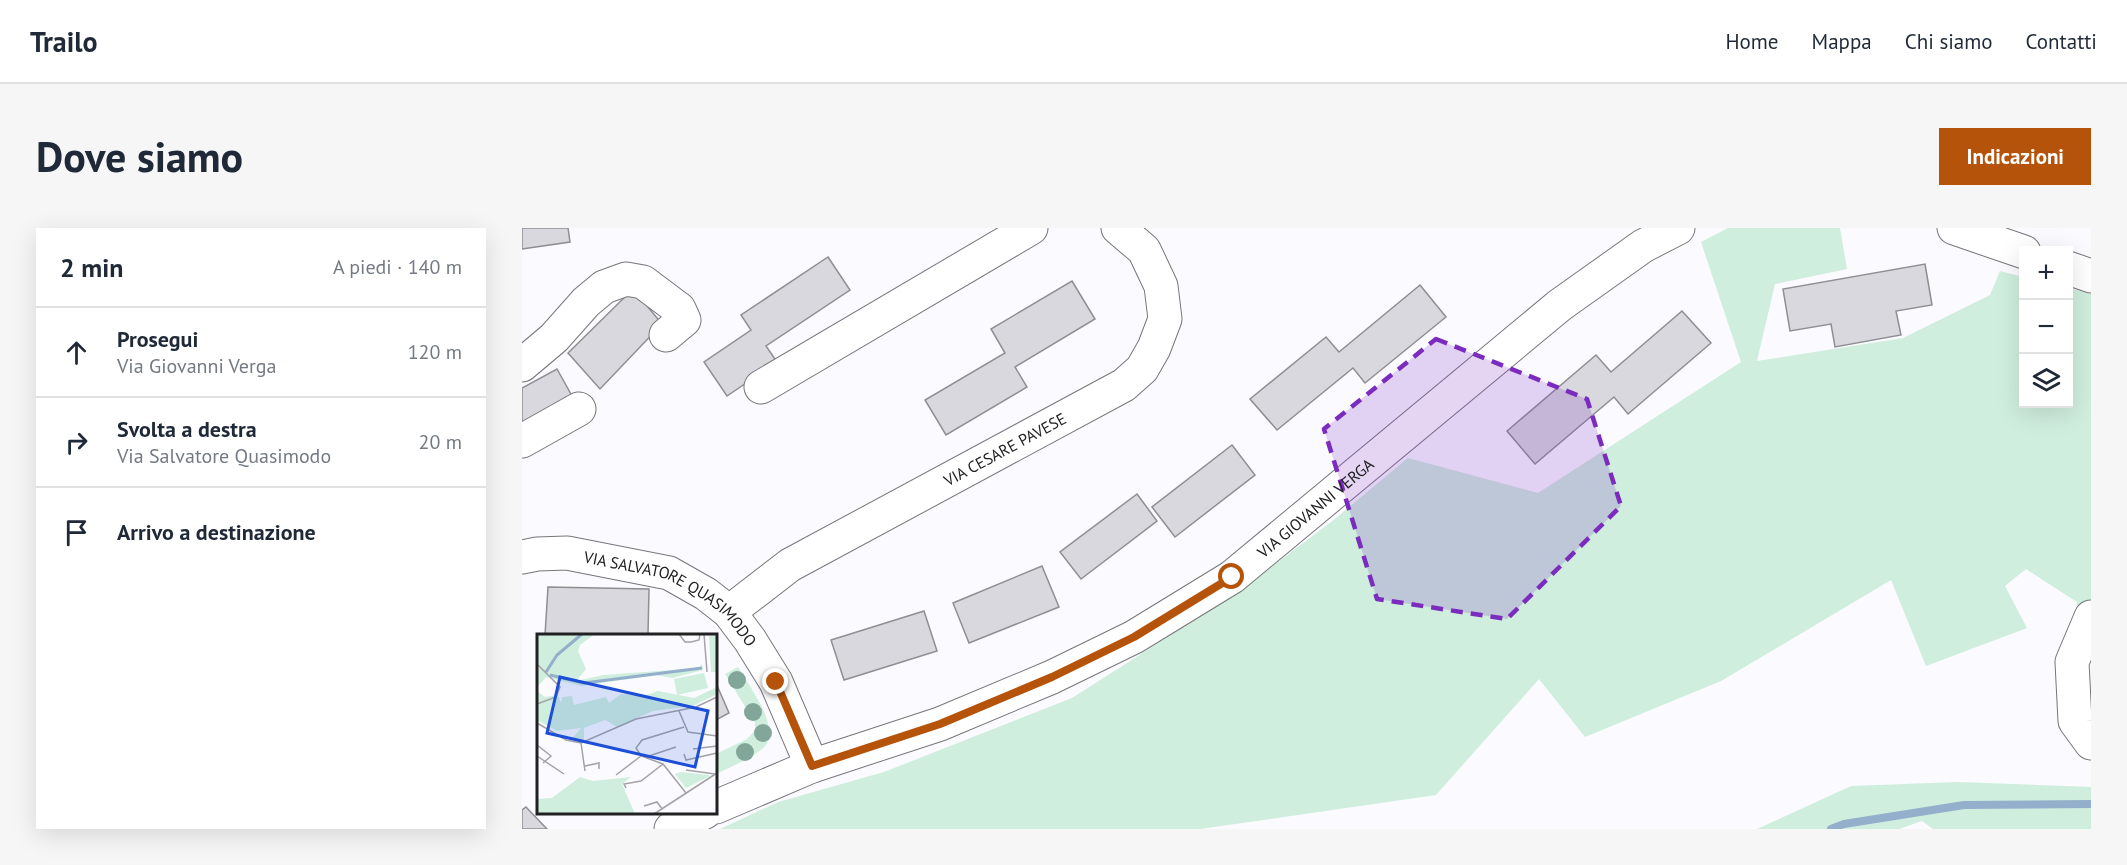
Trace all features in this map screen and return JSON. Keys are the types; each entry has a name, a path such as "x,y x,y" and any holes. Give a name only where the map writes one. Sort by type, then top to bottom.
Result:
{"street":[{"path":"761,387 1032,228"},
{"name":"VIA CESARE PAVESE","path":"729,612 790,565 1124,385 1142,369 1154,348 1165,319 1161,286 1144,250 1118,228"},
{"name":"VIA GIOVANNI VERGA","path":"717,807 812,766 940,724 1052,677 1134,637 1232,577 1560,305 1643,246 1678,228"},
{"path":"1954,228 2019,250"},
{"path":"2073,270 2091,276"},
{"path":"522,365 554,338 586,302 604,287 626,279 643,282 679,309 684,320 666,335"},
{"path":"522,441 579,410"},
{"name":"VIA SALVATORE QUASIMODO","path":"522,557 567,553 669,573 706,594 729,612 750,640 776,682 812,766"},
{"path":"2091,617 2072,662 2075,721 2091,743"},
{"path":"671,829 703,814"}],"highlighted area":[{"path":"1436,339 1587,399 1621,506 1507,619 1377,599 1324,429"}],"green space":[{"path":"1728,228 1840,228 1847,269 1775,284 1757,361 1903,338 1990,295 2000,271 2019,276 2019,408 2073,408 2073,289 2091,294 2091,644 2076,641 2077,602 2026,569 2005,586 2027,628 1926,666 1891,580 1721,681 1585,737 1539,679 1436,795 1200,829 720,829 778,802 884,772 1072,698 1235,594 1331,522 1408,458 1538,493 1741,362 1701,242"},
{"path":"738,667 760,704 769,725 769,735 764,748 744,761 717,774 717,754 747,739 755,730 755,723 725,674"},
{"path":"1958,782 2091,787 2091,829 1933,829 1922,821 1899,829 1757,829 1851,786"}],"building":[{"path":"522,228 568,228 570,242 522,249"},
{"path":"828,257 850,290 766,346 777,362 727,396 704,362 751,330 741,315"},
{"path":"1925,264 1932,305 1896,311 1901,335 1835,347 1831,324 1790,331 1783,289"},
{"path":"1072,281 1095,319 1015,367 1027,387 946,435 925,400 1005,353 991,329"},
{"path":"1420,285 1446,317 1365,383 1353,368 1277,430 1250,399 1326,337 1339,352"},
{"path":"633,289 662,324 600,389 568,353"},
{"path":"1682,311 1711,343 1628,414 1614,397 1535,464 1507,431 1596,355 1611,372"},
{"path":"557,369 577,405 522,435 522,388"},
{"path":"1232,445 1255,475 1175,537 1152,507"},
{"path":"1137,494 1157,521 1081,579 1060,552"},
{"path":"1042,566 1059,607 969,643 953,603"},
{"path":"548,587 649,589 648,634 545,634"},
{"path":"924,611 937,651 844,680 831,640"},
{"path":"717,685 729,713 717,719"},
{"path":"526,807 547,829 522,829 522,810"}],"waterway":[{"path":"1831,829 1844,824 1964,805 2091,804"}],"route":[{"path":"776,682 812,766 940,724 1052,677 1134,637 1232,577"}]}
